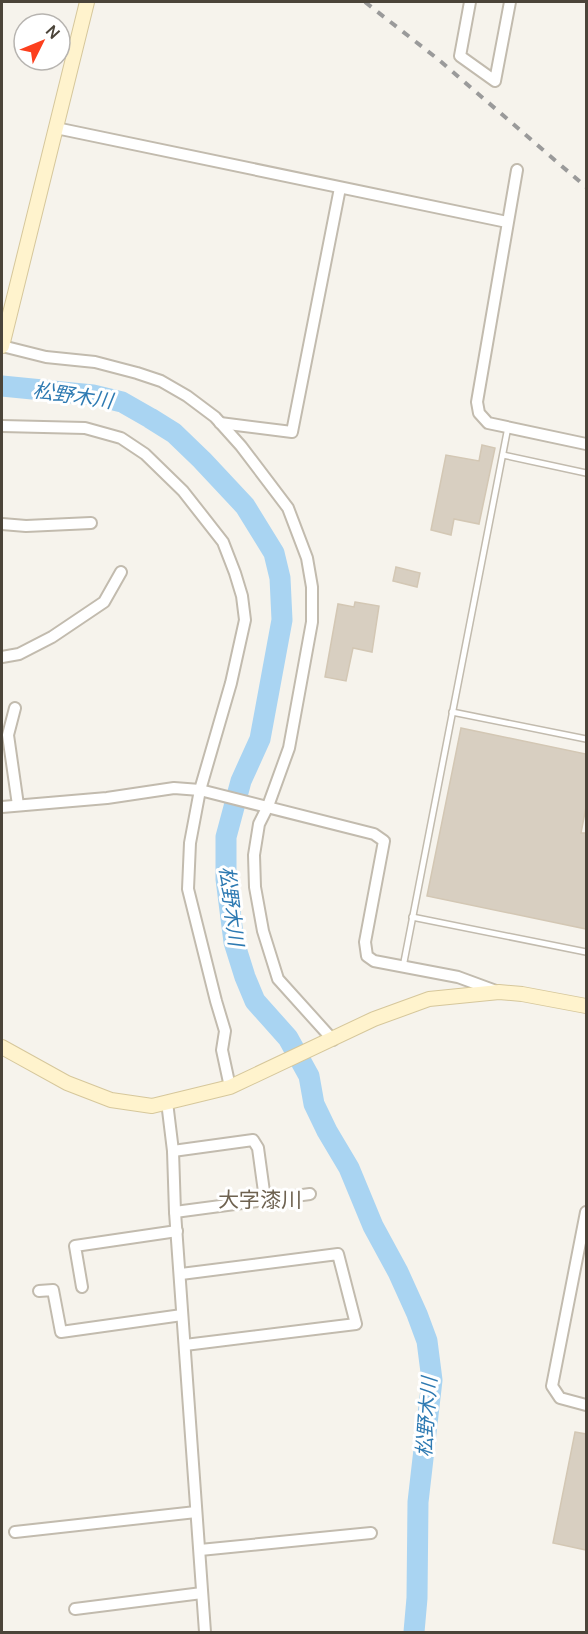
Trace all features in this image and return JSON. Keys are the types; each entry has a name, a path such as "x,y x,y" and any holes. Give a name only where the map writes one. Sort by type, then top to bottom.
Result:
{"street":[{"path":"87,2 2,346 46,357 94,362 137,373 160,381 187,396 215,417 241,446 288,508 306,558 312,587 312,622 289,748 259,824 254,855 255,887 263,931 278,980 331,1041"},
{"path":"470,2 460,56 495,81 510,2"},
{"path":"56,128 507,222"},
{"path":"517,170 477,402 479,413 488,423 586,444"},
{"path":"220,423 292,432 340,188"},
{"path":"2,426 85,428 121,438 145,454 183,492 223,542 242,596 245,620 231,683 200,790 190,843 188,889 225,1031 222,1050 235,1085"},
{"path":"2,524 26,526 91,523"},
{"path":"2,657 19,654 52,637 104,602 121,572"},
{"path":"15,708 8,735 18,805"},
{"path":"2,807 107,798 174,788 200,790 374,834 384,842 365,942 368,956 374,961 458,977 499,992"},
{"path":"2,1047 67,1083 111,1100 152,1106 235,1085 374,1019 429,999 499,992 586,1006"},
{"path":"167,1102 173,1152 175,1212 205,1632"},
{"path":"173,1152 253,1140 258,1148 265,1199"},
{"path":"175,1212 310,1194"},
{"path":"586,1212 552,1386 560,1398 586,1405"},
{"path":"82,1287 75,1246 177,1231"},
{"path":"181,1274 338,1254 356,1324 185,1345"},
{"path":"39,1291 53,1290 61,1332 182,1316"},
{"path":"15,1532 196,1512"},
{"path":"200,1550 371,1533"},
{"path":"75,1609 202,1593"}],"lane":[{"path":"403,967 508,427"},
{"path":"503,455 586,473"},
{"path":"452,712 586,739"},
{"path":"412,917 586,952"}],"building":[{"path":"482,445 495,448 479,524 454,519 451,535 431,530 446,455 479,461"},
{"path":"396,567 420,573 417,587 393,581"},
{"path":"355,602 379,606 372,652 353,648 346,681 325,677 338,604 354,607"},
{"path":"461,728 586,754 586,807 581,833 586,833 586,929 427,896"},
{"path":"575,1432 586,1434 586,1550 553,1543"}],"waterway":[{"name":"松野木川","path":"2,386 93,395 122,402 150,418 174,433 245,506 274,553 280,578 282,620 260,739 241,781 226,837 226,879 234,942 255,1001 288,1038 309,1076 314,1104 349,1168 373,1226 417,1314 427,1341 432,1380 418,1502 417,1598 414,1632"}],"railway":[{"path":"365,2 439,60 586,187"}],"district":[{"name":"大字漆川","path":"260,1199"}]}
